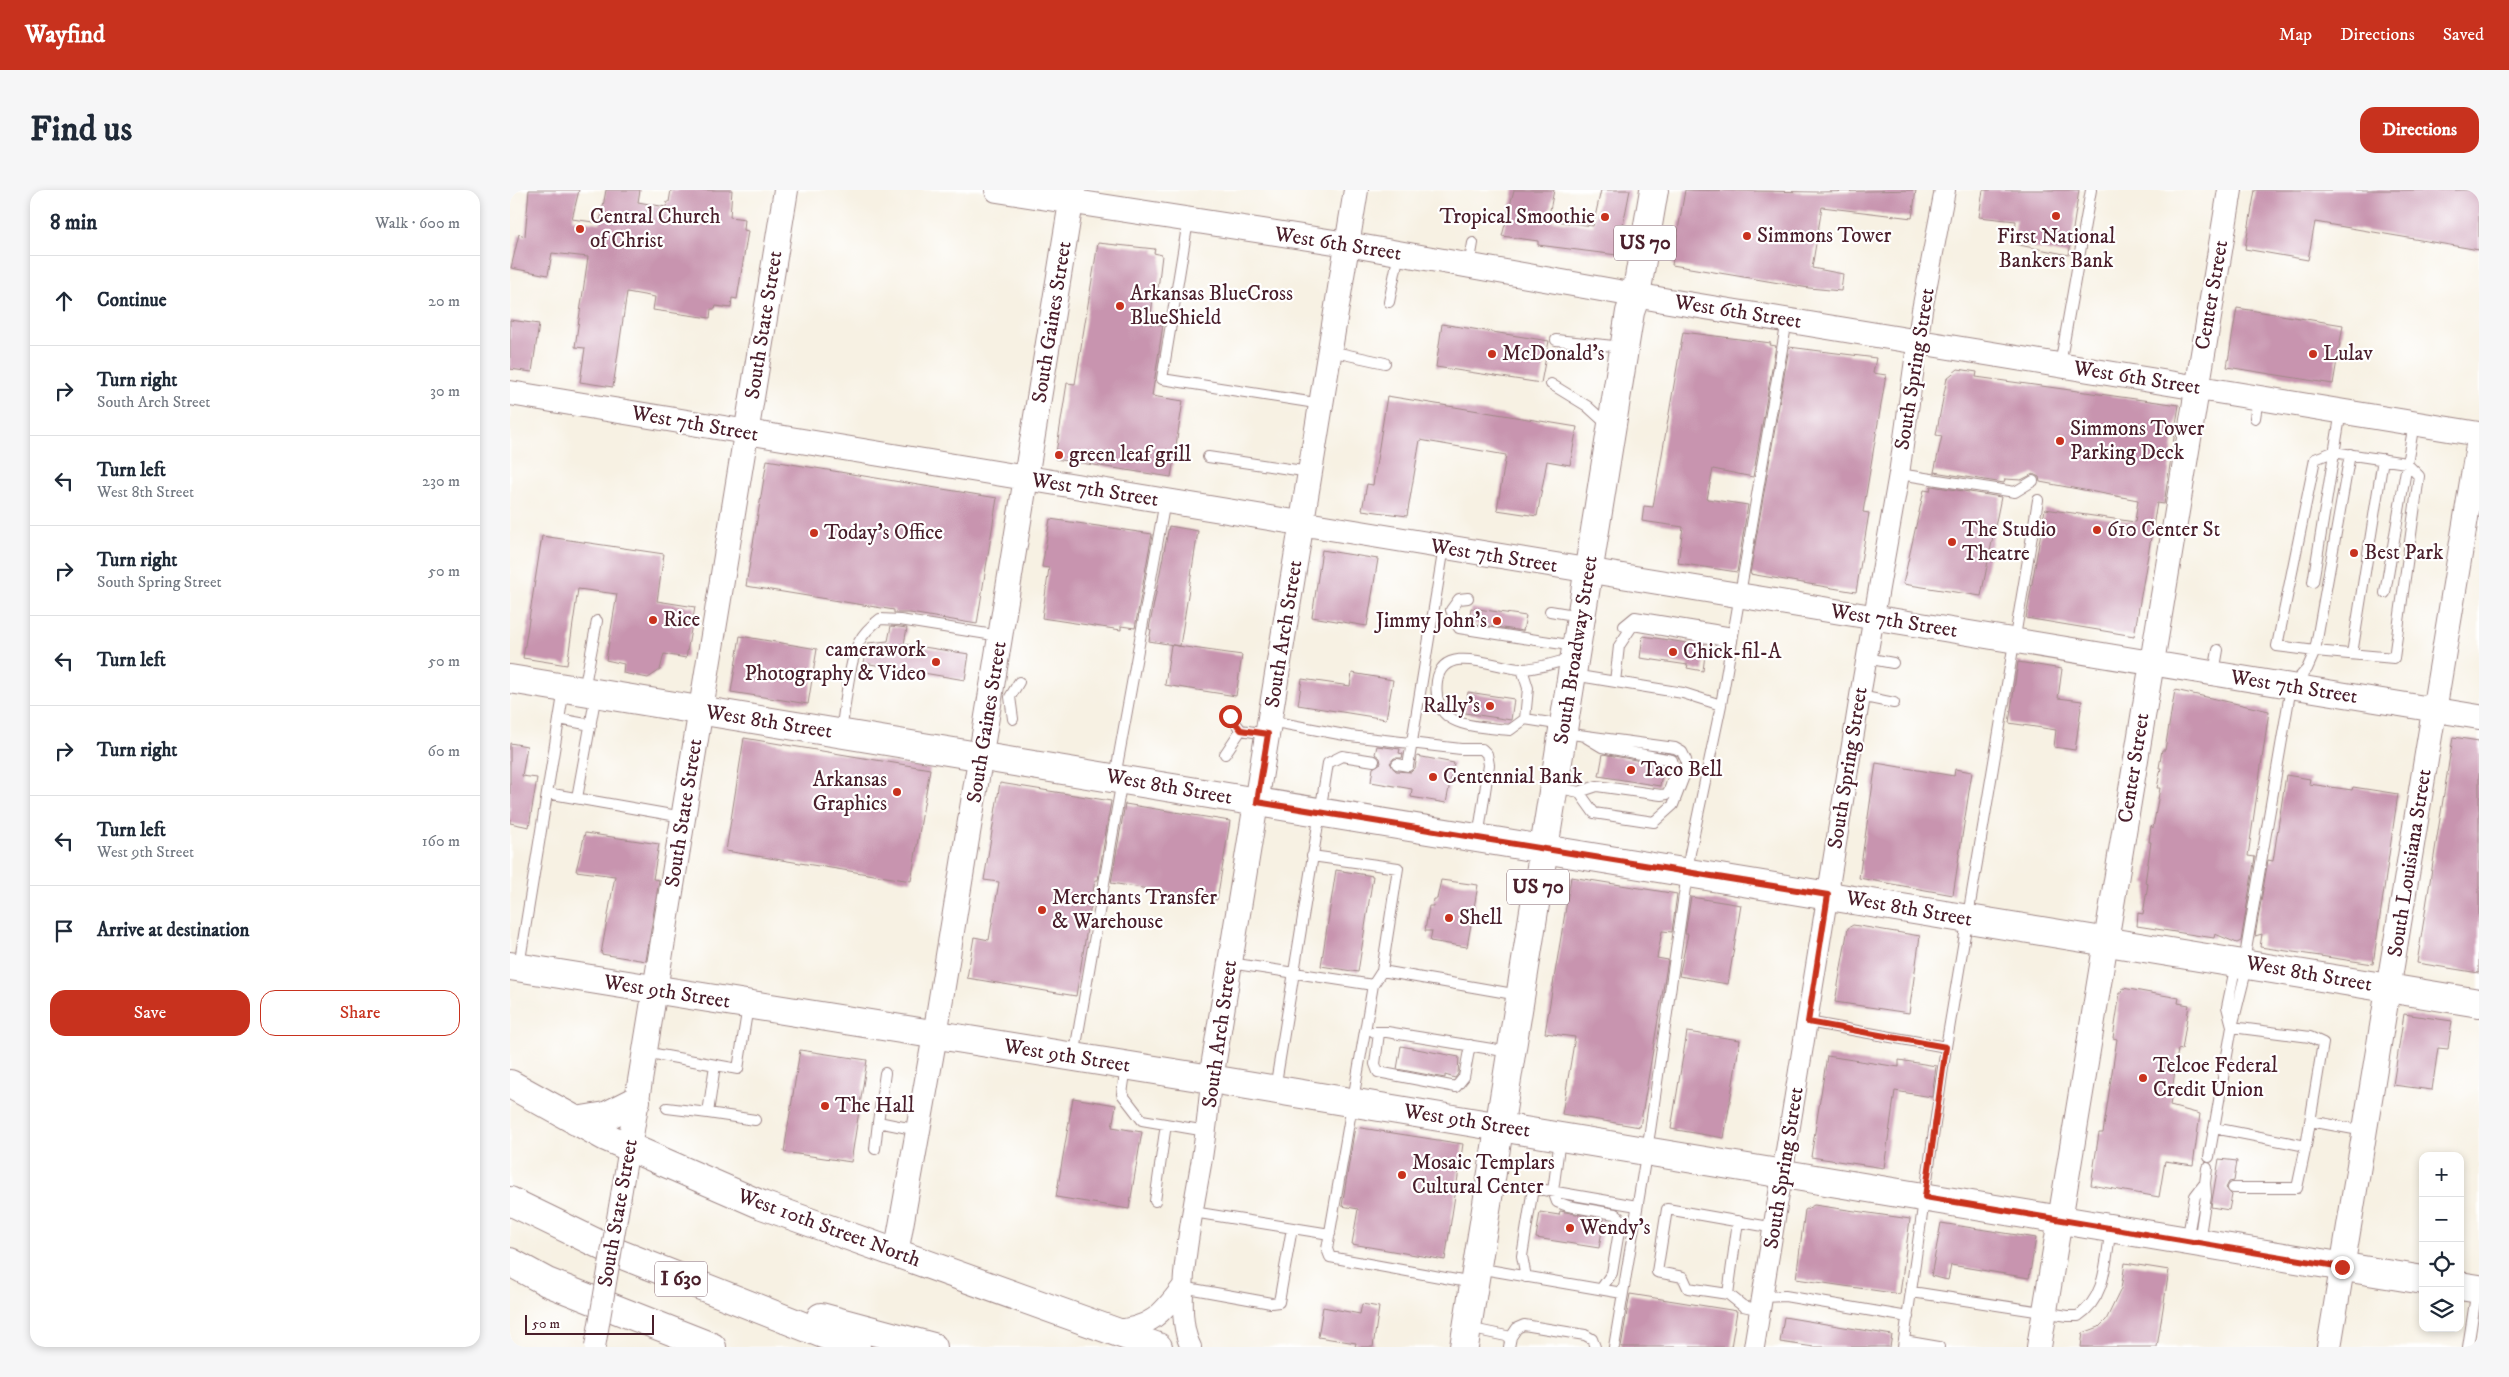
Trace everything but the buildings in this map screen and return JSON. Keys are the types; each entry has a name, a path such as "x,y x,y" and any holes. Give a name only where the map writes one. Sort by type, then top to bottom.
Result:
{"main road":[{"name":"South Broadway Street","path":"1465,1337 1544,848 1566,789 1574,659 1630,312 1636,295 1654,190"},
{"name":"West 8th Street","path":"510,679 2479,1003"},
{"name":"West 9th Street","path":"514,966 935,1036 1211,1078 2419,1279"},
{"name":"West 10th Street North","path":"510,1084 629,1148 762,1205 1158,1347"},
{"path":"576,1121 606,1116 636,1101"},
{"name":"I 630","path":"510,1201 616,1252 692,1284 856,1347"},
{"name":"I 630","path":"510,1262 547,1282 712,1347"},
{"path":"692,1284 933,1347"},
{"path":"677,1334 701,1347"}],"street":[{"name":"South State Street","path":"595,1347 786,190"},
{"name":"West 6th Street","path":"996,190 1073,196 1188,222 1399,253 1471,254 1636,295 2196,387 2257,408 2340,411 2479,434"},
{"name":"South Arch Street","path":"1191,1347 1183,1326 1182,1287 1206,1131 1211,1078 1356,190"},
{"name":"South Spring Street","path":"1754,1347 1775,1228 1866,658 1899,474 1922,310 1945,190"},
{"name":"Center Street","path":"2040,1347 2196,387 2230,190"},
{"name":"South Gaines Street","path":"896,1254 935,1036 981,756 1001,695 1001,636 1073,196"},
{"name":"West 7th Street","path":"510,393 2479,717"},
{"name":"South Louisiana Street","path":"2329,1347 2479,439"},
{"path":"1108,1330 1131,1329 1152,1320 1163,1311 1182,1287"}],"lane":[{"path":"2060,365 2091,190"},
{"path":"1188,222 1162,379 1322,404"},
{"path":"1389,302 1399,253"},
{"path":"1614,1347 1688,872 1721,705 1787,320"},
{"path":"1556,340 1624,348"},
{"path":"1330,351 1385,362"},
{"path":"1551,384 1587,406 1612,428"},
{"path":"2314,582 2340,411"},
{"path":"2385,593 2414,423"},
{"path":"2333,452 2406,463 2419,476 2394,658 2277,646 2315,460 2333,452"},
{"path":"2193,1242 2209,1184 2208,1162 2291,687 2307,669 2315,651 2350,454"},
{"path":"1208,457 1311,472"},
{"path":"2352,654 2383,459"},
{"path":"1899,474 2015,492 2033,481"},
{"path":"1933,478 1947,474"},
{"path":"1939,1347 1903,1344 1946,1047 2003,682 2013,641 2038,500"},
{"path":"1074,1057 1120,791 1117,766 1165,501"},
{"path":"1397,764 1408,766 1444,547"},
{"path":"1468,598 1459,599 1453,604 1451,610 1459,628 1574,659 1615,682 1683,694 1721,705"},
{"path":"1435,601 1453,604"},
{"path":"1550,611 1581,616"},
{"path":"1615,682 1621,630 1635,616 1732,638"},
{"path":"841,733 848,685 858,643 869,628 880,618 1001,636"},
{"path":"514,966 547,793 559,718 581,691 597,621"},
{"path":"2214,674 2218,650"},
{"path":"1866,658 1893,663"},
{"path":"1425,661 1444,665 1459,660 1522,669 1574,659"},
{"path":"1444,665 1438,674 1437,697 1439,707 1453,720 1510,730 1525,718 1528,688 1522,669"},
{"path":"1013,719 1001,695 1019,682"},
{"path":"577,798 590,725 581,691"},
{"path":"1860,696 1894,704"},
{"path":"1230,716 1241,730"},
{"path":"559,718 590,725"},
{"path":"1525,718 1571,732 1675,748 1682,752 1686,760 1686,771 1673,805 1654,822 1594,813 1566,789"},
{"path":"1241,730 1269,728 1461,749 1482,749 1487,754 1489,765 1478,838"},
{"path":"1225,754 1241,730"},
{"path":"1566,789 1597,786 1661,795 1667,794 1671,785 1674,764 1672,760 1602,747 1571,732"},
{"path":"1275,1089 1328,763 1342,756 1374,761"},
{"path":"547,793 683,817"},
{"path":"1312,856 1398,868 1382,971 1373,985 1327,1249 1330,1257 1336,1260 1475,1276 1526,1277 1622,1293"},
{"path":"1230,963 1373,985"},
{"path":"1382,971 1520,995"},
{"path":"644,1052 738,1068 748,1005"},
{"path":"1808,1022 1946,1047"},
{"path":"2232,1027 2310,1038 2323,1043 2298,1188 2233,1188"},
{"path":"1365,1031 1387,1032 1511,1052"},
{"path":"1379,1033 1375,1064 1378,1072 1456,1087 1464,1077 1470,1045"},
{"path":"708,1113 715,1065"},
{"path":"1126,1065 1122,1094 1142,1120 1206,1131"},
{"path":"876,1149 885,1072"},
{"path":"668,1108 755,1120"},
{"path":"2310,1121 2365,1131"},
{"path":"878,1122 918,1130"},
{"path":"1155,1201 1166,1124"},
{"path":"2214,1128 2306,1146"},
{"path":"1561,1137 1553,1191 1557,1202 1615,1214 1621,1219 1612,1273 1601,1290"},
{"path":"1526,1277 1522,1256 1533,1188 1637,1206"},
{"path":"1775,1228 1667,1209 1657,1272 1683,1277 1688,1288 1728,1294 1743,1306 1762,1304 1785,1296 1908,1317"},
{"path":"1193,1212 1330,1234"},
{"path":"1728,1294 1738,1221"},
{"path":"1182,1287 1271,1303 1279,1302 1292,1228"},
{"path":"1912,1292 2078,1316 2091,1304 2101,1286 2111,1228"},
{"path":"2468,1347 2472,1288"},
{"path":"1465,1337 1510,1342 1517,1328 1524,1325 1585,1335 1592,1339 1595,1347"}],"place":[{"name":"First National Bankers Bank","path":"2056,216"},
{"name":"Tropical Smoothie","path":"1605,217"},
{"name":"Central Church of Christ","path":"580,229"},
{"name":"Simmons Tower","path":"1747,236"},
{"name":"Arkansas BlueCross BlueShield","path":"1120,306"},
{"name":"McDonald's","path":"1492,354"},
{"name":"Lulav","path":"2313,354"},
{"name":"Simmons Tower Parking Deck","path":"2060,441"},
{"name":"green leaf grill","path":"1059,455"},
{"name":"610 Center St","path":"2097,530"},
{"name":"Today's Office","path":"814,533"},
{"name":"The Studio Theatre","path":"1952,542"},
{"name":"Best Park","path":"2354,553"},
{"name":"Rice","path":"653,620"},
{"name":"Jimmy John's","path":"1497,621"},
{"name":"Chick-fil-A","path":"1673,652"},
{"name":"camerawork Photography & Video","path":"936,662"},
{"name":"Rally's","path":"1490,706"},
{"name":"Taco Bell","path":"1631,770"},
{"name":"Centennial Bank","path":"1433,777"},
{"name":"Arkansas Graphics","path":"897,792"},
{"name":"Merchants Transfer & Warehouse","path":"1042,910"},
{"name":"Shell","path":"1449,918"},
{"name":"Telcoe Federal Credit Union","path":"2143,1078"},
{"name":"The Hall","path":"825,1106"},
{"name":"Mosaic Templars Cultural Center","path":"1402,1175"},
{"name":"Wendy's","path":"1570,1228"}],"route":[{"path":"1230,716 1241,730 1268,734 1257,802 1828,895 1808,1022 1946,1047 1925,1197 2342,1267"}]}
